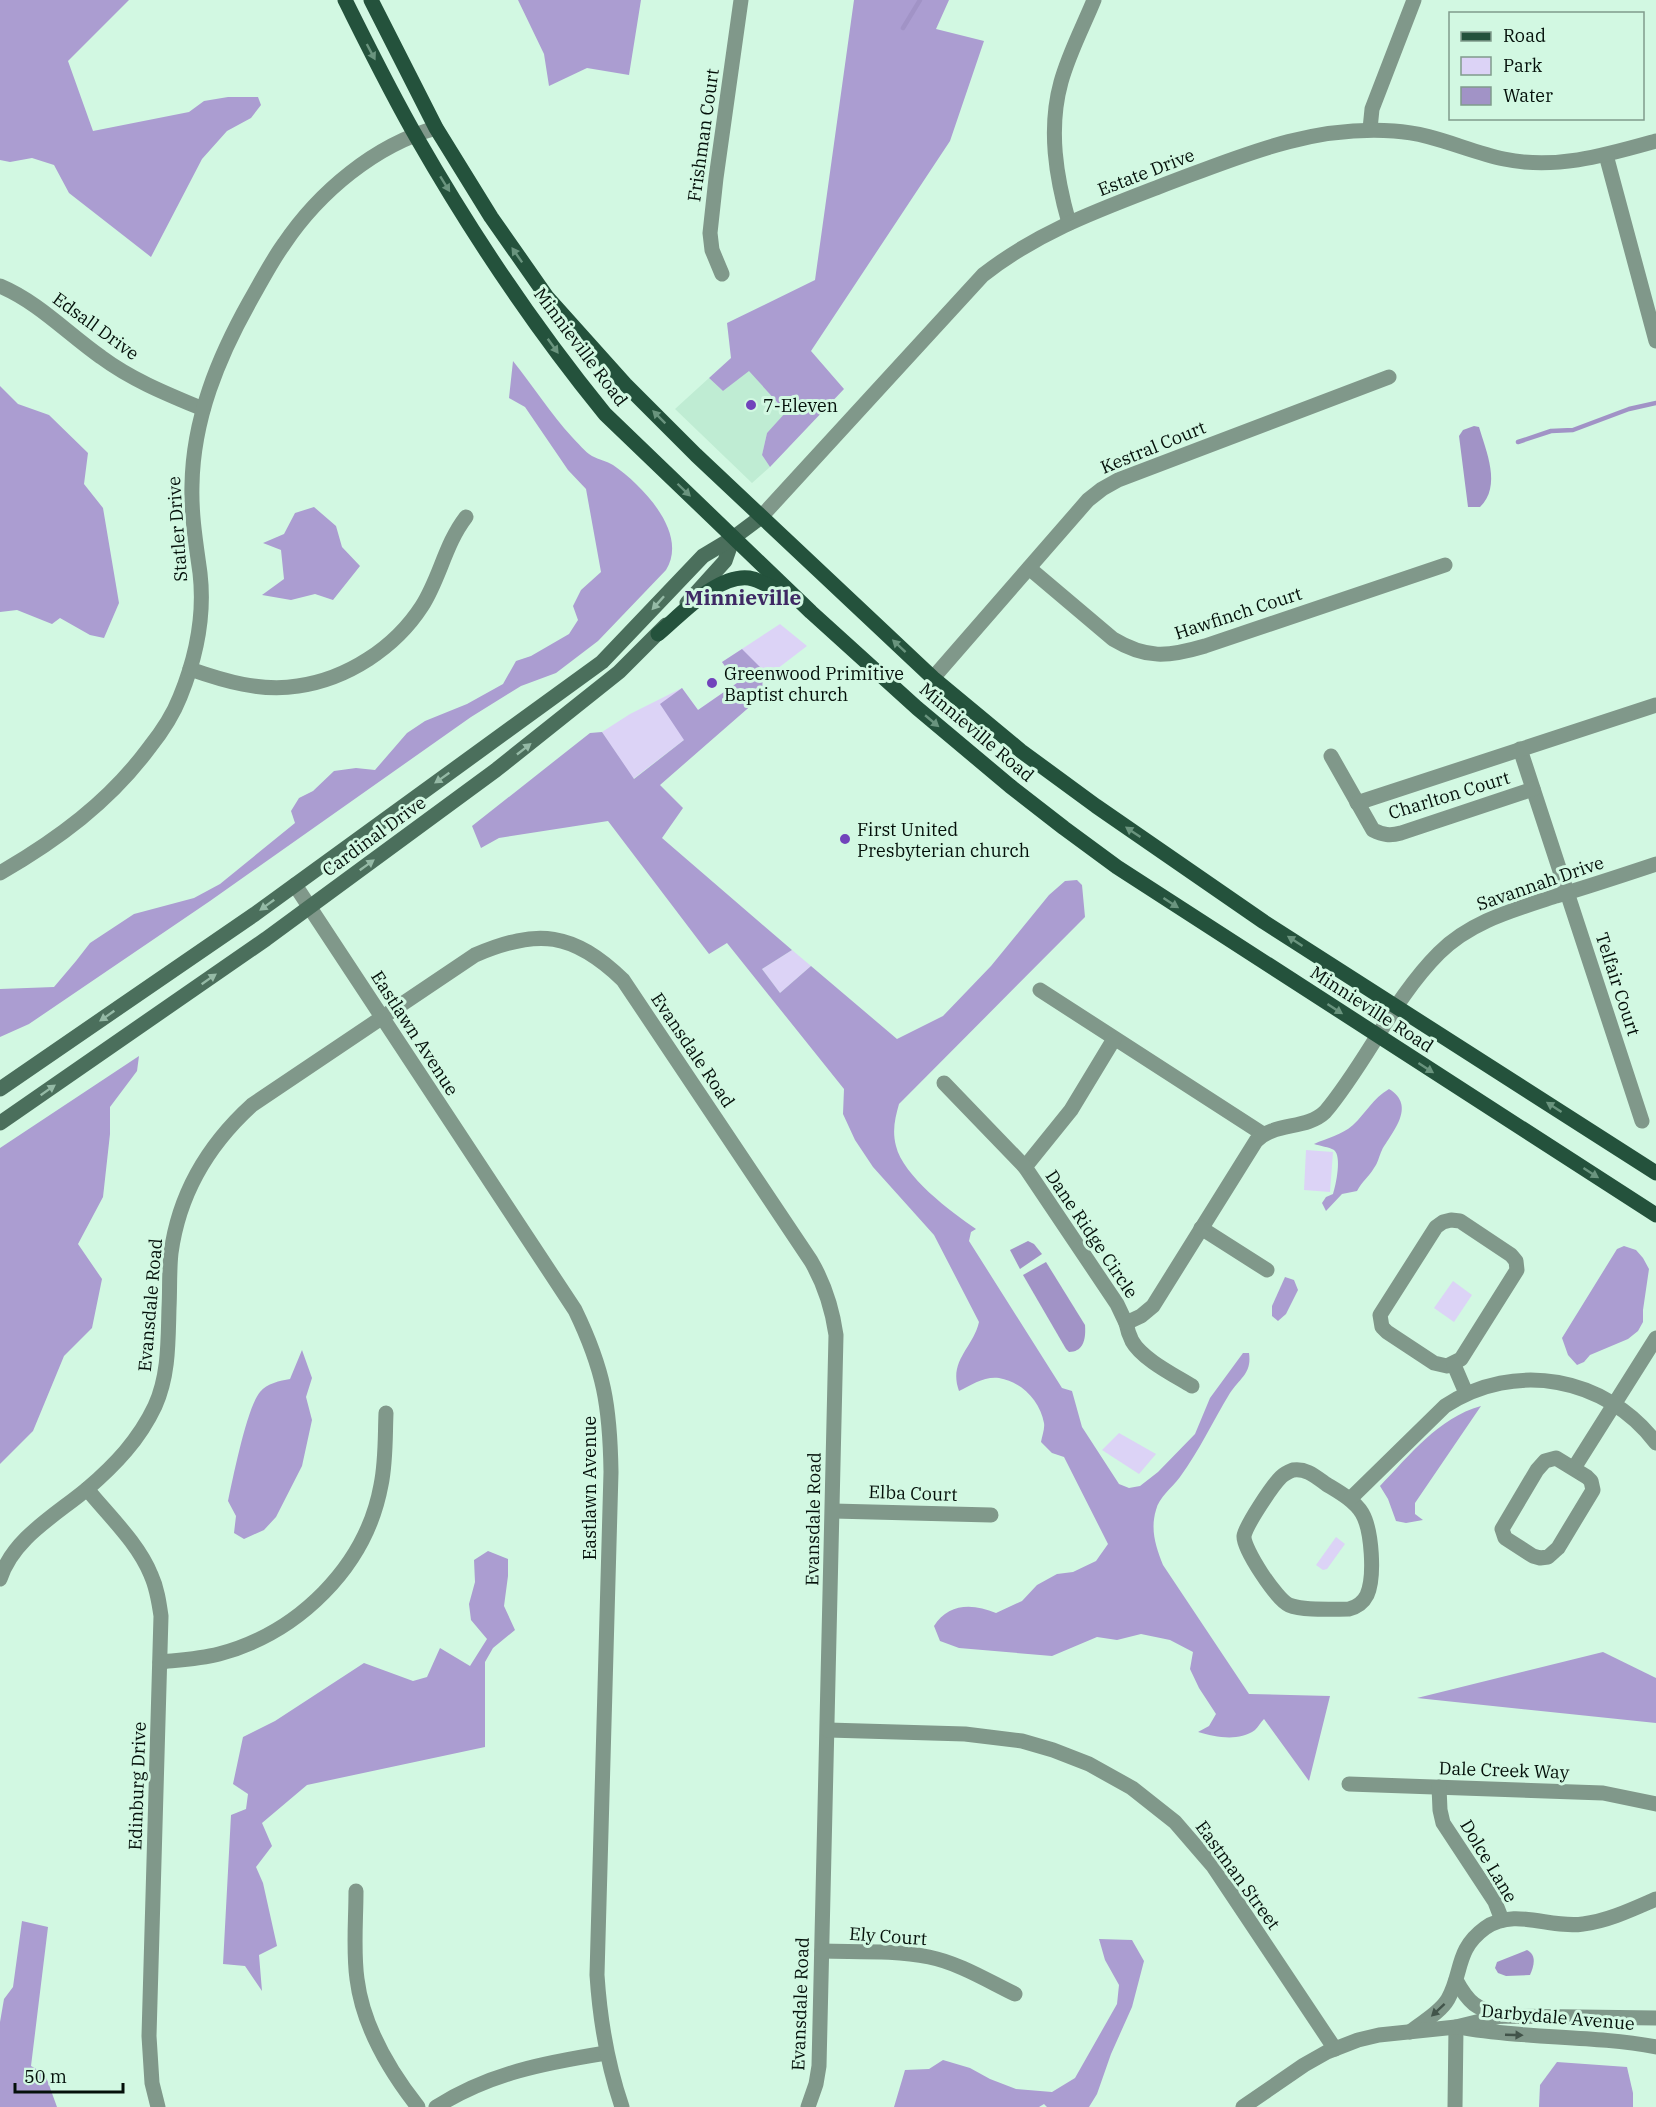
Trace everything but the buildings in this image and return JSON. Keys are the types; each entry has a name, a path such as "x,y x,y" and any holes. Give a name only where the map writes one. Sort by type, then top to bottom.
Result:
{"main road":[{"name":"Minnieville Road","path":"345,0 414,134 477,235 580,383 605,414 811,612 917,708 1010,786 1117,867 1656,1215"},
{"name":"Minnieville Road","path":"370,0 436,128 491,217 547,297 625,384 760,517 933,678 1021,751 1096,806 1264,921 1656,1173"},
{"name":"Cardinal Drive","path":"0,1089 295,885 602,662 703,556 733,538 760,517"},
{"name":"Cardinal Drive","path":"0,1123 310,907 496,770 585,701 626,666 658,634 725,561 733,538"},
{"path":"658,634 711,590 722,583 739,578 760,581 811,612"}],"street":[{"name":"Frishman Court","path":"723,274 712,250 710,233 741,0"},
{"path":"1069,223 1060,193 1055,162 1056,109 1060,83 1094,0"},
{"path":"1370,129 1372,109 1414,0"},
{"name":"Statler Drive","path":"0,873 56,839 105,799 138,764 156,740 180,699 190,669 199,627 201,604 200,575 192,519 192,486 196,440 203,409 218,366 242,316 284,243 305,217 360,166 414,134 436,128"},
{"name":"Estate Drive","path":"760,517 983,275 1010,254 1069,223 1267,146 1328,132 1370,129 1426,135 1504,159 1536,163 1574,161 1656,141"},
{"path":"1606,154 1656,341"},
{"name":"Edsall Drive","path":"0,286 33,303 103,359 136,379 203,409"},
{"name":"Kestral Court","path":"933,678 1088,500 1102,489 1118,480 1389,377"},
{"path":"190,669 222,680 276,687 298,687 349,670 372,657 393,641 407,626 422,606 434,584 448,544 466,517"},
{"name":"Hawfinch Court","path":"1029,568 1113,639 1127,648 1155,655 1172,655 1445,565"},
{"name":"Charlton Court","path":"1357,803 1656,705"},
{"name":"Charlton Court","path":"1520,749 1568,893"},
{"name":"Charlton Court","path":"1331,756 1373,830 1392,836 1533,789"},
{"name":"Savannah Drive","path":"1397,1007 1432,960 1462,933 1494,916 1656,864"},
{"name":"Eastlawn Avenue","path":"295,885 575,1310 591,1343 602,1377 608,1407 610,1472 597,1975 606,2053 622,2107"},
{"name":"Telfair Court","path":"1568,893 1642,1121"},
{"name":"Evansdale Road","path":"0,1579 22,1542 87,1490 122,1457 138,1438 158,1399 168,1356 172,1251 182,1208 199,1168 229,1125 252,1105 475,955 518,940 541,938 564,940 605,963 622,980 811,1261 829,1296 836,1335 819,2066 808,2107"},
{"path":"1040,990 1263,1134 1321,1116 1397,1007"},
{"name":"Dane Ridge Circle","path":"1025,1167 1071,1110 1114,1039"},
{"name":"Dane Ridge Circle","path":"944,1083 1025,1167 1117,1304 1131,1340 1146,1356 1192,1386"},
{"name":"Dane Ridge Circle","path":"1126,1323 1141,1317 1153,1306 1251,1147 1263,1134"},
{"path":"1451,1220 1460,1221 1510,1255 1517,1266 1516,1273 1504,1293 1461,1359 1454,1365 1443,1366 1434,1363 1386,1332 1382,1327 1380,1315 1436,1227 1451,1220"},
{"path":"1201,1228 1267,1270"},
{"path":"1574,1468 1656,1338"},
{"path":"1454,1365 1466,1394"},
{"path":"1350,1499 1437,1412 1466,1394 1511,1381 1548,1380 1590,1391 1615,1404 1648,1432 1656,1443"},
{"path":"160,1662 219,1654 255,1641 299,1615 321,1597 339,1577 364,1537 374,1512 385,1461 386,1413"},
{"path":"1556,1458 1574,1468 1591,1481 1593,1490 1553,1553 1548,1557 1537,1558 1505,1538 1502,1533 1504,1524 1541,1465 1549,1459 1556,1458"},
{"path":"1293,1470 1309,1472 1350,1499 1362,1514 1370,1533 1370,1585 1367,1596 1362,1603 1349,1609 1296,1607 1286,1604 1278,1596 1247,1549 1244,1536 1248,1525 1279,1479 1293,1470"},
{"name":"Edinburg Drive","path":"87,1490 142,1557 158,1595 161,1616 148,2036 152,2083 158,2107"},
{"name":"Elba Court","path":"833,1510 991,1515"},
{"name":"Eastman Street","path":"828,1730 965,1734 1023,1741 1089,1764 1132,1788 1175,1822 1213,1866 1335,2049"},
{"name":"Dale Creek Way","path":"1349,1784 1603,1793 1656,1804"},
{"name":"Dolce Lane","path":"1439,1787 1443,1823 1495,1902 1502,1920"},
{"path":"356,1891 356,1963 363,2008 386,2061 418,2107"},
{"path":"1410,2031 1445,2003 1456,1980 1459,1962 1467,1946 1485,1929 1502,1920 1525,1918 1565,1925 1582,1924 1656,1899"},
{"name":"Ely Court","path":"822,1951 909,1954 930,1958 967,1971 1015,1995"},
{"path":"1456,1980 1470,2002 1481,2010 1501,2016"},
{"name":"Darbydale Avenue","path":"1243,2107 1304,2065 1335,2049 1379,2035 1456,2027 1501,2016 1656,2018"},
{"path":"1455,2107 1456,2027"},
{"name":"Darbydale Avenue","path":"1456,2027 1503,2035 1607,2040 1656,2047"},
{"path":"436,2107 480,2083 504,2074 536,2065 606,2053"}],"shaded area":[{"path":"0,0 129,0 68,61 93,131 189,112 204,101 228,97 258,97 261,105 251,118 227,131 202,159 151,257 69,193 54,165 32,158 10,162 0,160"},
{"path":"518,0 641,0 629,75 587,68 549,86 544,54"},
{"path":"854,0 949,0 936,29 984,41 950,141 811,351 844,389 770,467 762,455 767,433 786,412 749,371 723,391 709,378 731,358 727,323 815,280"},
{"path":"513,361 557,419 587,452 625,474 649,497 667,526 672,541 672,556 666,570 598,641 556,673 521,686 471,717 210,901 29,1024 0,1037 0,989 54,987 90,943 134,914 194,898 220,884 295,823 291,811 299,798 313,791 334,771 356,768 375,770 407,733 425,721 467,704 503,684 516,661 531,656 569,634 578,620 573,606 581,590 601,572 586,489 568,470 525,407 509,398"},
{"path":"749,370 786,413 767,433 762,455 770,467 752,483 675,409 709,378 723,391"},
{"path":"0,386 18,404 49,415 88,453 84,484 103,508 119,603 104,638 90,635 60,618 52,624 17,610 0,612"},
{"path":"314,507 336,526 342,547 360,566 333,600 315,594 291,600 262,595 284,579 281,550 263,543 284,534 295,513"},
{"path":"742,649 763,670 762,696 660,785 683,808 662,838 792,950 762,969 780,993 811,966 897,1039 943,1016 991,966 1049,895 1065,881 1077,880 1082,885 1085,917 899,1104 894,1125 896,1146 900,1157 918,1181 976,1229 971,1232 969,1241 1062,1388 1072,1391 1082,1427 1119,1484 1129,1488 1140,1486 1158,1472 1195,1434 1210,1398 1243,1353 1249,1353 1247,1370 1230,1393 1187,1467 1158,1505 1154,1517 1155,1538 1163,1565 1249,1694 1330,1696 1309,1781 1264,1719 1255,1730 1241,1736 1219,1737 1198,1732 1209,1726 1216,1714 1190,1669 1193,1652 1170,1640 1141,1634 1117,1640 1097,1637 1052,1656 959,1648 940,1641 934,1626 946,1613 962,1607 970,1607 996,1613 1022,1601 1037,1585 1057,1574 1073,1572 1096,1561 1108,1544 1064,1457 1052,1453 1041,1442 1044,1425 1039,1407 1022,1388 999,1378 983,1380 959,1391 956,1380 959,1363 979,1322 934,1235 873,1167 855,1140 843,1114 844,1089 727,943 709,954 608,821 499,838 481,848 472,826 590,733 602,732 634,779 684,740 660,704 682,688 698,710 737,683 722,662"},
{"path":"139,1056 137,1071 110,1107 110,1134 103,1197 78,1244 102,1279 92,1328 64,1356 33,1431 0,1464 0,1148"},
{"path":"1389,1089 1401,1103 1402,1111 1396,1127 1375,1166 1357,1191 1342,1194 1326,1211 1322,1203 1326,1197 1333,1194 1338,1158 1334,1150 1314,1144 1349,1128 1378,1097"},
{"path":"1624,1246 1636,1250 1649,1269 1643,1322 1638,1331 1628,1339 1590,1355 1584,1362 1577,1365 1568,1355 1562,1338 1617,1249"},
{"path":"1285,1277 1294,1280 1298,1290 1286,1314 1278,1321 1272,1316 1272,1306"},
{"path":"302,1350 312,1378 306,1397 312,1420 302,1466 276,1517 264,1530 244,1539 234,1533 236,1516 228,1501 245,1427 260,1392 270,1384 290,1379"},
{"path":"1481,1406 1415,1503 1415,1514 1423,1520 1406,1523 1396,1521 1388,1499 1380,1486 1438,1428 1451,1419"},
{"path":"488,1551 508,1559 504,1606 515,1630 493,1648 485,1662 485,1747 307,1785 262,1823 272,1846 256,1867 263,1883 277,1946 259,1955 262,1991 245,1966 223,1964 231,1815 246,1809 248,1794 233,1784 243,1737 275,1721 364,1663 413,1681 427,1677 440,1648 470,1666 487,1639 471,1620 469,1604 475,1582 474,1560"},
{"path":"1603,1652 1656,1678 1656,1723 1417,1698"},
{"path":"22,1921 48,1927 31,2066 45,2074 57,2107 0,2107 0,2022 4,1999 13,1987"},
{"path":"1099,1939 1132,1940 1144,1961 1132,2007 1111,2054 1097,2094 1089,2107 1047,2107 1044,2104 1039,2107 894,2107 905,2070 929,2069 943,2060 970,2068 1016,2089 1052,2092 1075,2078 1117,2004 1119,1985 1105,1960"},
{"path":"1557,2062 1627,2067 1633,2093 1633,2107 1539,2107 1540,2085"}],"green space":[{"path":"780,624 807,646 633,779 602,732 630,714 682,688 698,710 737,683 722,662"},
{"path":"792,950 811,966 780,993 762,969"},
{"path":"1306,1150 1333,1152 1330,1192 1304,1190"},
{"path":"1453,1281 1472,1295 1454,1322 1434,1308"},
{"path":"1119,1433 1156,1454 1139,1474 1102,1450"},
{"path":"1336,1537 1345,1544 1327,1569 1323,1570 1316,1565"}],"water":[{"path":"1474,426 1479,427 1488,457 1491,479 1487,499 1480,507 1468,507 1459,436 1463,430"},
{"path":"1028,1241 1034,1244 1042,1254 1020,1269 1010,1250"},
{"path":"1046,1262 1085,1325 1083,1343 1078,1350 1069,1352 1066,1349 1023,1275"},
{"path":"1527,1950 1533,1958 1530,1975 1506,1976 1498,1973 1495,1968 1497,1962"}],"waterway":[{"path":"903,28 920,0"},
{"path":"1518,442 1551,431 1573,430 1629,409 1656,403"}],"place":[{"name":"7-Eleven","path":"751,405"},
{"name":"Greenwood Primitive Baptist church","path":"712,683"},
{"name":"First United Presbyterian church","path":"845,839"}],"district":[{"name":"Minnieville","path":"743,597"}]}
